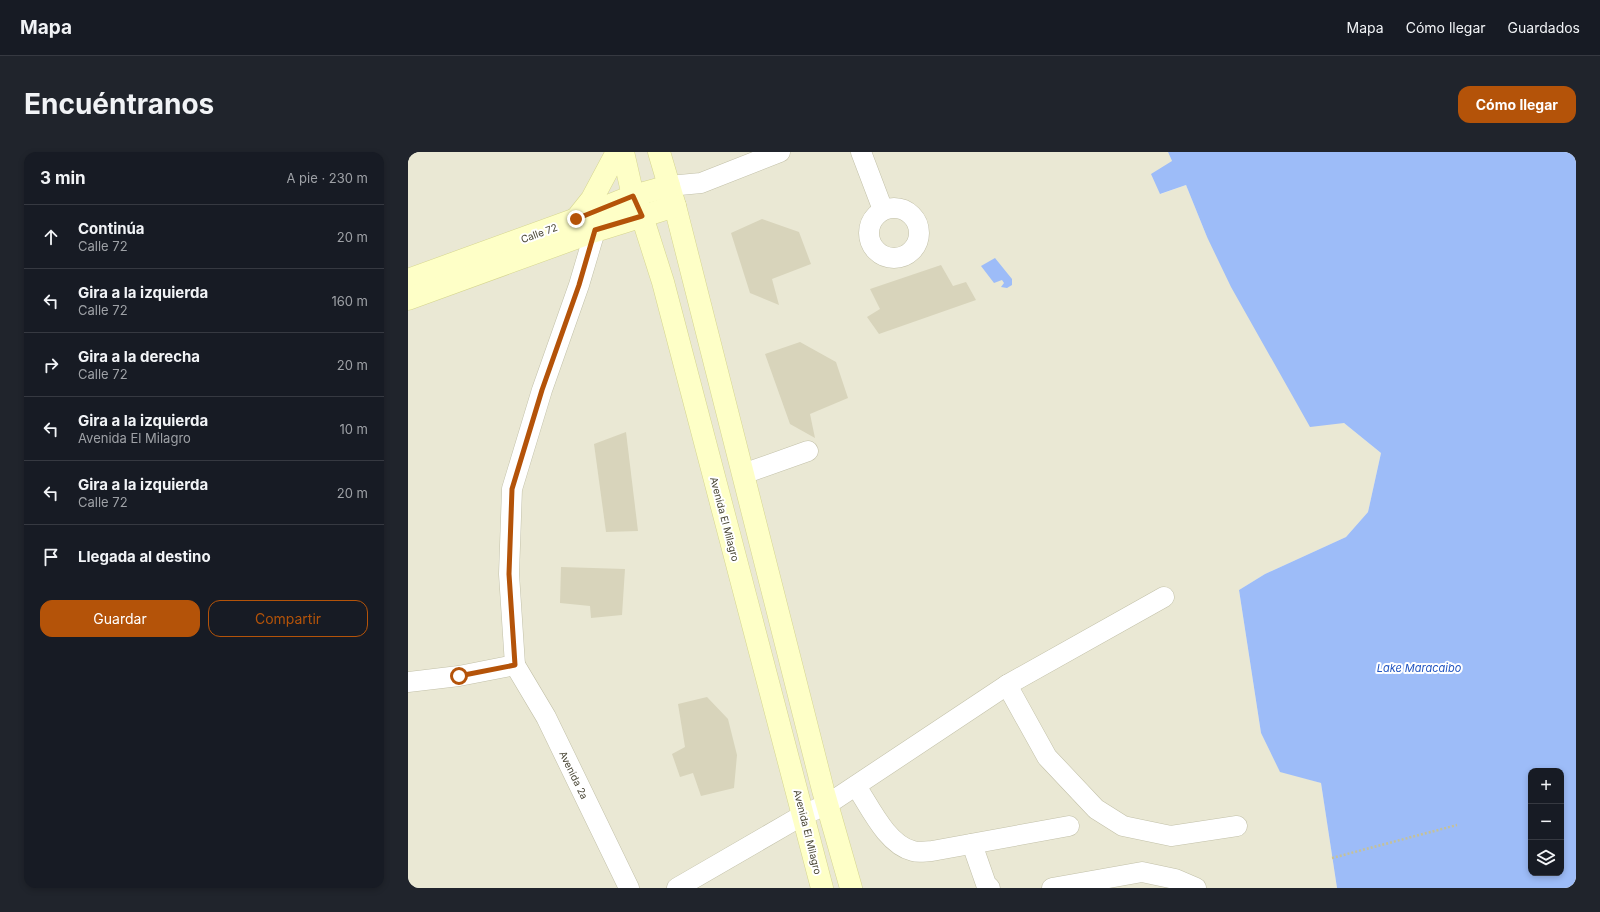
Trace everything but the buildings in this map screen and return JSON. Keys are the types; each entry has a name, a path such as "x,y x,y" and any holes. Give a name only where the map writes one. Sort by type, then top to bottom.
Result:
{"main road":[{"path":"576,219 592,199 617,152"},
{"name":"Avenida El Milagro","path":"623,152 633,196 642,216 663,282 822,888"},
{"path":"659,152 672,196 828,804 851,888"},
{"name":"Calle 72","path":"408,280 576,219 633,196 672,196"},
{"name":"Calle 72","path":"408,298 595,230 642,216 672,196"}],"street":[{"path":"672,196 780,152"},
{"path":"861,152 883,210"},
{"path":"408,682 459,676 515,665 509,574 512,489 542,390 579,285 595,230"},
{"path":"743,474 808,451"},
{"path":"677,888 803,816 828,804 1007,685 1164,597"},
{"name":"Avenida 2a","path":"515,665 546,717 629,888"},
{"path":"1007,685 1047,757 1096,809 1123,826 1171,836 1237,826"},
{"path":"856,786 888,836 899,845 914,852 932,851 1069,826"},
{"path":"972,844 986,884 990,888"},
{"path":"1052,888 1142,872 1175,879 1196,888"}],"path":[{"path":"1332,858 1457,825"}],"shaded area":[{"path":"408,152 1168,152 1172,161 1161,194 1186,185 1207,237 1344,423 1381,453 1368,512 1346,537 1265,574 1239,590 1261,733 1280,771 1321,783 1337,888 408,888"}],"water":[{"name":"Lake Maracaibo","path":"1168,152 1576,152 1576,888 1337,888 1321,783 1280,772 1261,733 1239,590 1265,574 1346,537 1368,512 1381,453 1344,423 1310,427 1231,287 1207,237 1186,185 1160,194 1151,174 1172,161"},
{"path":"995,258 1012,279 1012,285 1007,288 1001,287 1004,283 1002,280 994,283 981,266"}],"route":[{"path":"459,676 515,665 509,574 512,489 542,390 579,285 595,230 642,216 633,196 576,219"}]}
